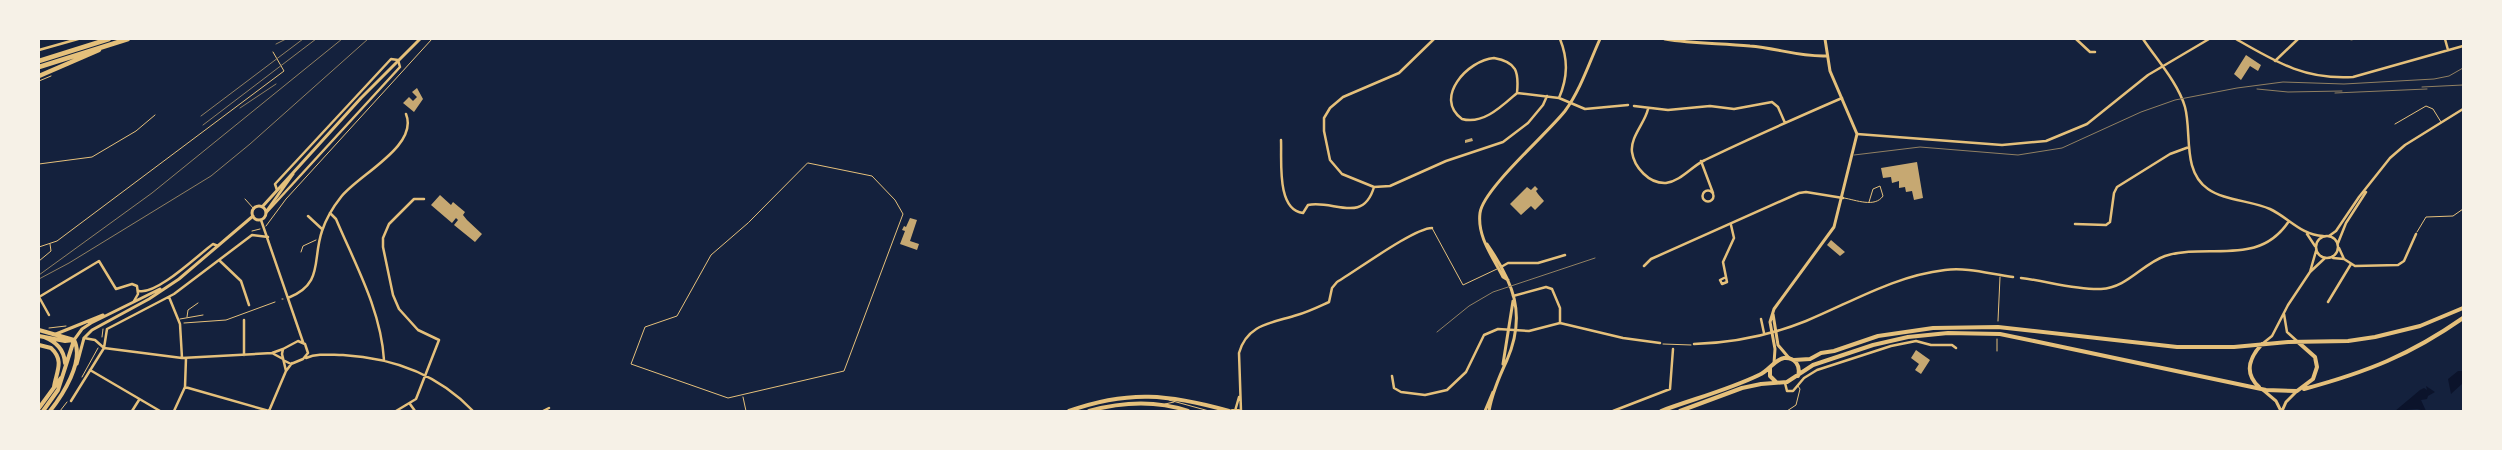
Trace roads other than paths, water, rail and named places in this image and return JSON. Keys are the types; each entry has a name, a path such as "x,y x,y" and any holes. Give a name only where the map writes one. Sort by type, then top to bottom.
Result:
{"highway":[{"path":"39,61 109,39"},
{"path":"39,67 128,39"},
{"path":"39,76 90,55 104,46"}],"main road":[{"path":"1661,411 1754,377 1781,359 1810,359 1821,353 1834,351 1878,336 1933,328 1998,327 2177,347 2234,347 2298,342 2340,342 2375,338 2420,326 2463,308"},
{"path":"1680,411 1739,389 1776,382 1785,383 1809,367 1830,359 1908,337 1948,333 1991,334 2034,340 2261,388 2282,392 2297,391 2371,369 2396,359 2426,343 2463,318"},
{"path":"39,330 74,340"},
{"path":"39,337 65,341 74,340"},
{"path":"44,337 57,344 61,349 65,359 65,367"},
{"path":"39,408 56,388 74,340"},
{"path":"50,411 64,393 73,373 76,346 74,340"},
{"path":"2297,391 2313,380 2317,367 2313,354 2298,342"},
{"path":"2261,388 2252,379 2249,365 2252,356 2262,344"},
{"path":"39,345 52,348 58,358 59,371 54,397 43,411"},
{"path":"1792,360 1799,368 1798,376"},
{"path":"1770,368 1770,376 1776,382"},
{"path":"1069,411 1116,398 1160,396 1240,411"},
{"path":"1089,411 1123,404 1161,404 1188,411"}],"street":[{"path":"39,50 78,39"},
{"path":"73,373 84,338 96,327 149,299 179,279 253,216 254,209 262,207 370,88 420,39"},
{"path":"1434,39 1402,71 1343,97 1330,108 1324,118 1324,131 1330,160 1334,167 1349,179 1374,187 1388,187 1446,160 1503,142 1529,122 1547,96"},
{"path":"1559,98 1566,75 1565,50 1560,39"},
{"path":"1485,411 1510,351 1512,330 1517,317 1508,280 1483,237 1480,218 1486,198 1558,120 1570,103 1600,39"},
{"path":"1665,39 1697,44 1751,46 1813,56 1826,56"},
{"path":"1774,363 1773,313 1778,300 1832,232 1843,198 1857,134 1830,70 1826,56 1825,39"},
{"path":"2076,39 2090,52 2095,52"},
{"path":"2143,39 2162,66 2183,102 2187,118 2189,147 2196,174 2209,190 2261,205 2289,221 2306,233 2324,258"},
{"path":"1857,134 2007,146 2046,141 2087,124 2162,66 2209,39"},
{"path":"2236,39 2275,61 2300,72 2343,78 2463,46"},
{"path":"2275,61 2298,39"},
{"path":"2445,39 2448,50"},
{"path":"1517,93 1518,77 1516,70 1508,62 1494,58 1480,62 1461,78 1452,89 1450,96 1458,116 1470,120 1492,113 1517,93 1559,98 1585,109 1628,105"},
{"path":"277,190 275,184 391,60 398,60"},
{"path":"266,213 279,202 400,67 398,60"},
{"path":"370,88 381,88"},
{"path":"1648,109 1645,120 1634,138 1632,147 1634,159 1645,175 1653,181 1669,182 1679,178 1701,162 1842,98"},
{"path":"1634,106 1648,109 1672,110 1710,106 1737,109 1772,102 1778,107 1785,123"},
{"path":"2306,233 2329,236 2336,231 2370,184 2399,150 2463,110"},
{"path":"288,298 302,292 309,284 317,263 322,229 330,213 353,184 398,145 407,129 406,114"},
{"path":"1281,140 1283,189 1288,203 1298,212 1303,213 1308,205 1315,203 1344,209 1354,208 1363,204 1371,196 1374,187"},
{"path":"2075,224 2106,224 2110,222 2114,193 2117,187 2170,154 2189,147"},
{"path":"1701,162 1708,175 1713,193 1711,201 1704,199 1703,196 1706,191 1713,193"},
{"path":"261,220 294,173"},
{"path":"2370,184 2346,222 2338,243 2344,259 2351,264 2360,266 2400,265 2416,234"},
{"path":"1644,266 1651,259 1802,192 1843,198"},
{"path":"396,411 416,399 439,340 418,330 396,304 383,242 385,230 394,217 414,199 424,199"},
{"path":"262,207 266,213"},
{"path":"330,213 336,219 364,282 377,324 384,360"},
{"path":"253,216 261,220 264,226 300,334 308,350 316,354 361,356 384,360 426,375 449,390 473,411"},
{"path":"308,216 322,229"},
{"path":"2021,278 2074,286 2108,287 2124,282 2150,264 2170,255 2190,251 2236,252 2255,248 2282,230 2289,221"},
{"path":"1726,277 1723,262 1734,238 1731,225"},
{"path":"1240,411 1239,353 1245,339 1254,330 1329,302 1332,288 1337,282 1405,239 1432,228"},
{"path":"70,399 104,348 107,329 169,297 220,261 253,234 268,237"},
{"path":"2310,272 2318,241 2323,236"},
{"path":"2329,236 2338,243"},
{"path":"139,291 145,292 175,274 214,244 218,246"},
{"path":"2332,258 2339,248"},
{"path":"1501,267 1508,263 1538,263 1565,255"},
{"path":"2262,344 2272,336 2310,272 2324,258 2344,259"},
{"path":"49,315 40,297 99,261 116,289 132,284 137,286 139,291"},
{"path":"220,261 241,281 249,305"},
{"path":"2328,302 2351,264"},
{"path":"1694,344 1724,343 1804,322 1892,282 1913,276 1946,270 1975,270 2013,277"},
{"path":"175,274 179,279"},
{"path":"56,334 170,285"},
{"path":"1513,296 1546,287 1552,289 1560,308 1560,323"},
{"path":"134,302 139,291"},
{"path":"169,297 179,319 184,358 185,388 174,411"},
{"path":"74,340 85,327 110,312"},
{"path":"2284,313 2287,332 2298,342"},
{"path":"1761,319 1764,333"},
{"path":"244,320 244,354"},
{"path":"1392,376 1394,388 1401,392 1428,395 1444,392 1466,372 1484,335 1495,330 1529,331 1560,323 1623,338 1660,343"},
{"path":"1773,330 1778,345 1792,360"},
{"path":"74,340 91,338 104,348 184,358 272,353 297,341 300,334"},
{"path":"297,341 303,342"},
{"path":"1785,383 1787,391 1793,391 1812,372 1892,346 1916,341 1931,345 1952,345 1956,348"},
{"path":"283,349 286,370"},
{"path":"306,358 308,350"},
{"path":"1613,411 1670,389 1673,350"},
{"path":"272,353 292,363"},
{"path":"185,388 269,411 286,370 292,363 316,354"},
{"path":"90,370 160,411"},
{"path":"2261,388 2276,401 2281,411"},
{"path":"1489,411 1494,390"},
{"path":"2281,411 2297,391"},
{"path":"1232,411 1240,393"},
{"path":"132,411 139,400"},
{"path":"410,404 414,411"},
{"path":"543,411 549,408"}],"lane":[{"path":"39,247 57,241 284,71 273,52"},
{"path":"39,81 52,76"},
{"path":"2395,124 2426,106 2433,109 2442,123"},
{"path":"39,164 92,157 136,131 155,116"},
{"path":"808,162 872,176 895,200 902,212 903,218 844,371 742,396 723,398 631,364 645,326 677,316 711,255 748,223 808,162"},
{"path":"1843,198 1869,202 1877,202 1881,199 1880,186 1873,189 1869,202"},
{"path":"245,199 254,209"},
{"path":"1432,228 1463,285 1501,267"},
{"path":"39,261 51,251 50,243"},
{"path":"187,317 188,310 198,303"},
{"path":"179,319 203,315"},
{"path":"1787,411 1798,402 1800,392 1798,386"},
{"path":"742,396 746,411"},
{"path":"1160,396 1209,411"},
{"path":"1161,404 1175,402"}],"water":[{"path":"2458,371 2463,371 2463,383 2451,394 2448,379"},
{"path":"2426,386 2435,392 2428,396 2427,399 2421,400 2426,411 2417,409 2395,411 2420,390 2424,388 2427,390"}],"tram line":[{"path":"39,279 69,263 211,176 250,144 368,39"},
{"path":"1854,155 1920,147 2018,155 2062,148 2141,112 2175,100 2237,88 2283,82 2344,84 2434,79 2449,76 2463,68"},
{"path":"2422,87 2463,85"},
{"path":"2257,89 2288,92 2342,91"},
{"path":"2335,93 2427,89"},
{"path":"1437,332 1469,306 1493,292 1595,258"}],"railway":[{"path":"276,44 286,39"},
{"path":"201,116 303,39"},
{"path":"203,125 316,39"},
{"path":"39,275 152,193 342,39"},
{"path":"240,108 276,84"}]}
